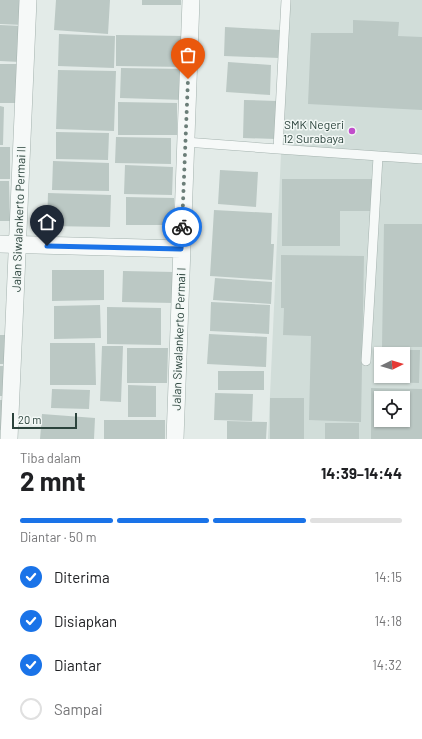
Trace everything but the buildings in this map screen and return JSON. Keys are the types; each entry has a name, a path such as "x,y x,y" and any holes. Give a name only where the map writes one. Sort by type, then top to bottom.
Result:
{"street":[{"name":"Jalan Siwalankerto Permai II","path":"9,439 28,0"},
{"name":"Jalan Siwalankerto Permai I","path":"175,439 191,0"},
{"path":"0,244 181,249"}],"lane":[{"path":"278,149 286,0"},
{"path":"185,142 422,159"},
{"path":"366,361 378,157"}],"shaded area":[{"name":"SMK Negeri 12 Surabaya","path":"288,0 422,0 422,439 268,439"}],"way so far":[{"path":"182,227 188,79"}],"place":[{"name":"SMK Negeri 12 Surabaya","path":"352,131"}],"route":[{"path":"47,246 181,249 182,227"}]}
